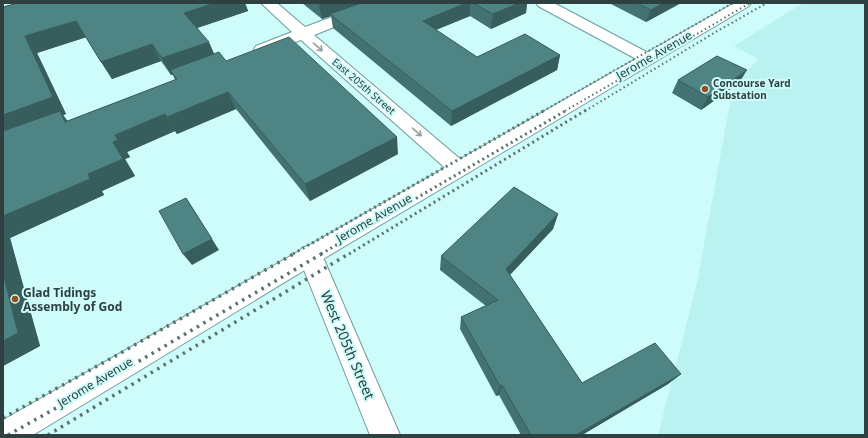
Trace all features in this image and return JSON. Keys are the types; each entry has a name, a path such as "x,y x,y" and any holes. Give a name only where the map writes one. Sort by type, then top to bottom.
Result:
{"street":[{"name":"East 205th Street","path":"268,3 459,169"},
{"path":"247,54 382,3"},
{"path":"542,3 648,59"},
{"name":"Jerome Avenue","path":"5,435 310,255 744,3"},
{"name":"West 205th Street","path":"310,255 385,435"}],"shaded area":[{"path":"803,3 865,3 865,435 658,435 697,283 730,103 737,82 758,59 734,46"}],"building":[{"path":"18,3 215,3 184,13 209,42 162,58 152,44 101,62 76,21 25,36 53,97 3,115 3,7"},
{"path":"361,3 466,3 423,21 477,57 525,34 560,55 452,111 330,14"},
{"path":"473,3 519,3 493,14"},
{"path":"637,3 663,3 651,10"},
{"path":"289,37 397,137 305,184 228,92 167,117 165,114 115,135 118,140 113,142 123,159 88,174 90,179 3,216 3,131 60,111 65,122 177,79 170,70 219,52 226,61"},
{"path":"717,56 747,70 708,97 678,80"},
{"path":"514,187 558,214 506,269 582,383 655,343 681,374 576,435 531,435 502,385 500,386 461,317 498,300 441,256"},
{"path":"186,198 212,239 183,254 159,211"},
{"path":"3,273 18,333 3,341"}],"railway":[{"path":"543,111 733,3"},
{"path":"565,111 750,3"},
{"path":"585,111 714,33 767,3"},
{"path":"293,254 545,110"},
{"path":"321,254 567,110"},
{"path":"349,254 586,110"},
{"path":"3,418 119,354 295,253"},
{"path":"8,435 124,370 323,253"},
{"path":"48,435 350,253"}],"place":[{"name":"Concourse Yard Substation","path":"705,89"},
{"name":"Glad Tidings Assembly of God","path":"15,299"}]}
